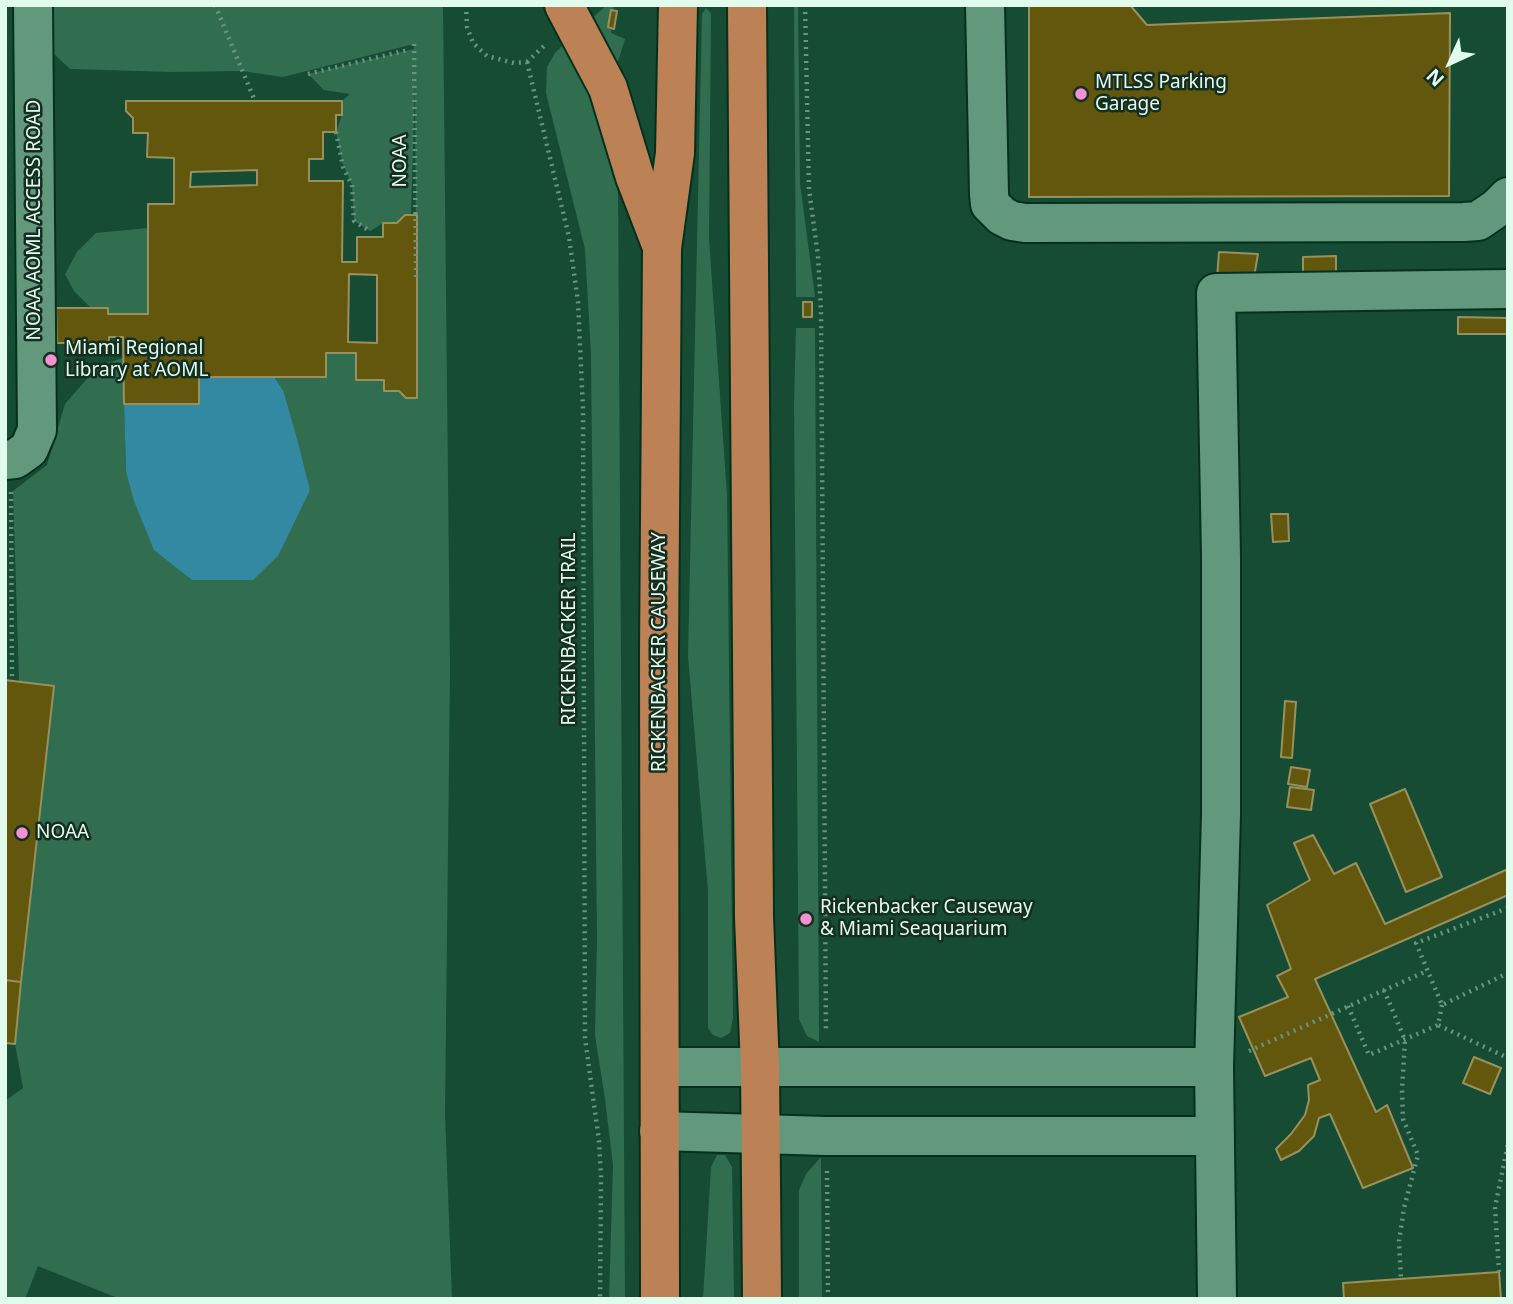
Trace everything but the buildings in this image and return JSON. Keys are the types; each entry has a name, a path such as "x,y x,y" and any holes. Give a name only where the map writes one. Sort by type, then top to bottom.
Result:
{"main road":[{"path":"564,5 608,88 635,177 662,248"},
{"name":"RICKENBACKER CAUSEWAY","path":"660,1299 659,639 662,248 675,153 678,5"},
{"path":"747,5 754,890 760,1068 762,1299"}],"lane":[{"name":"NOAA AOML ACCESS ROAD","path":"8,472 15,459 29,449 37,430 20,205 33,5"},
{"path":"985,5 990,204 1002,216 1012,221 1464,222 1478,221 1508,197"},
{"path":"1217,1299 1214,1067 1221,788 1221,519 1216,293 1508,289"},
{"path":"660,1067 1214,1067"},
{"path":"659,1131 1215,1136"}],"path":[{"path":"215,5 255,101"},
{"name":"RICKENBACKER TRAIL","path":"466,5 467,27 474,43 487,55 514,64 527,62 569,237 578,302 583,409 585,1038 600,1153 600,1299"},
{"path":"805,5 808,180 821,299 826,1034"},
{"name":"NOAA","path":"414,44 416,279"},
{"path":"308,74 408,50"},
{"path":"336,132 343,167 352,184 354,221 370,231"},
{"path":"8,472 12,681"},
{"path":"1438,1025 1442,1005 1416,943 1508,908"},
{"path":"1214,1067 1427,971"},
{"path":"1442,1005 1508,973"},
{"path":"1384,990 1405,1040 1403,1119 1418,1155 1404,1208 1399,1241 1401,1280"},
{"path":"1348,1005 1369,1055 1438,1025 1508,1058"},
{"path":"1499,1272 1495,1207 1508,1144"},
{"path":"827,1166 828,1299"}],"green space":[{"path":"49,5 443,5 450,671 445,1114 452,1299 120,1299 38,1266 25,1299 5,1299 5,1101 23,1088 15,1044 54,686 19,681 13,491 47,465 65,404 98,366 123,358 126,471 283,390 274,377 326,353 356,353 384,380 384,391 399,391 417,397 415,82 411,215 405,215 397,223 383,223 370,231 354,221 352,185 342,162 336,132 342,115 342,101 350,94 324,90 308,74 414,49 414,44 283,77 242,71 70,69 53,53 47,25"},
{"path":"607,5 614,5 611,33 625,39 616,68 590,20"},
{"path":"794,5 798,5 800,183 815,297 796,297"},
{"path":"706,8 711,13 709,239 727,495 733,1018 730,1033 721,1038 713,1035 708,1028 708,891 688,656 702,14"},
{"path":"566,42 600,111 618,188 625,1299 609,1299 613,1165 595,1035 597,937 591,355 585,249 546,93 547,67 555,53"},
{"path":"148,228 148,314 108,314 91,308 74,291 65,274 77,252 96,233"},
{"path":"796,328 815,328 819,1042 807,1036 799,1019 794,402"},
{"path":"717,1155 725,1155 732,1167 734,1299 703,1299 711,1167"},
{"path":"821,1157 822,1299 799,1299 799,1190 806,1174"}],"water":[{"path":"199,377 274,377 283,390 296,435 310,490 278,556 253,580 192,580 154,550 134,501 126,471 124,404 199,404"}],"place":[{"name":"MTLSS Parking Garage","path":"1081,94"},
{"name":"Miami Regional Library at AOML","path":"51,360"},
{"name":"NOAA","path":"22,833"},
{"name":"Rickenbacker Causeway & Miami Seaquarium","path":"806,919"}]}
